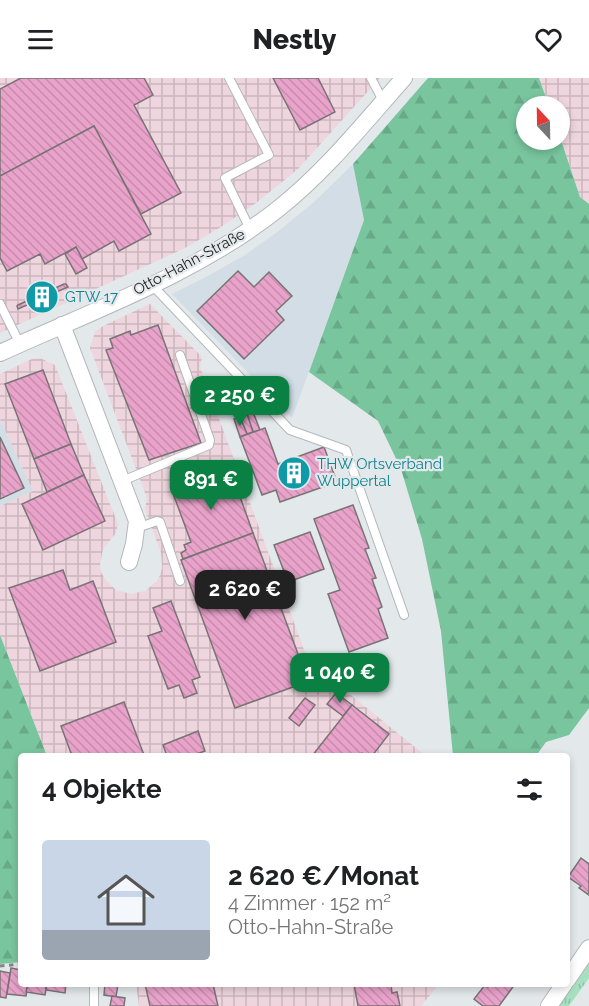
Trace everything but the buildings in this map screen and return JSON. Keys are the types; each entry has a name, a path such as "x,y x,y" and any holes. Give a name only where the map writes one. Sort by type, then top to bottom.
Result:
{"street":[{"name":"Otto-Hahn-Straße","path":"0,353 152,284 225,246 250,229 308,183 384,102 399,80"},
{"path":"62,325 136,521 137,528 129,562"},
{"path":"570,976 589,948"},
{"path":"549,1006 562,987"}],"lane":[{"path":"229,78 269,154 225,178 250,229"},
{"path":"371,78 384,102"},
{"path":"152,284 290,430 346,450 404,615"},
{"path":"0,304 20,344"},
{"path":"122,481 209,444 210,440 180,355"},
{"path":"137,528 160,522 180,581"},
{"path":"94,987 94,1006"}],"path":[{"path":"0,966 18,964"}],"shaded area":[{"path":"0,78 380,78 298,169 256,203 221,227 185,248 0,333"},
{"path":"539,78 589,78 589,204 580,197 564,150 570,150 570,96 545,96"},
{"path":"353,164 364,220 292,418 172,294 245,255 276,233 313,203"},
{"path":"150,304 202,357 200,367 314,677 330,689 336,683 422,753 46,753 0,635 0,506 33,491 0,419 0,374 32,359 40,358 55,365 118,524 116,533 103,549 101,572 116,590 131,594 145,591 157,581 160,575 161,553 145,509 147,498 90,348 95,332"},
{"path":"0,419 33,491 0,506"},
{"path":"136,987 437,987 421,1006 139,1006"}],"green space":[{"path":"428,78 539,78 545,96 516,96 516,150 564,150 580,197 589,204 589,708 569,735 546,742 538,753 453,753 441,631 422,539 401,469 378,421 309,372 364,220 353,164"},
{"path":"0,635 46,753 18,753 18,962 0,964"},
{"path":"589,960 589,978 569,1006 557,1006"}],"place":[{"name":"GTW 17","path":"42,297"},
{"name":"THW Ortsverband Wuppertal","path":"294,473"}]}
